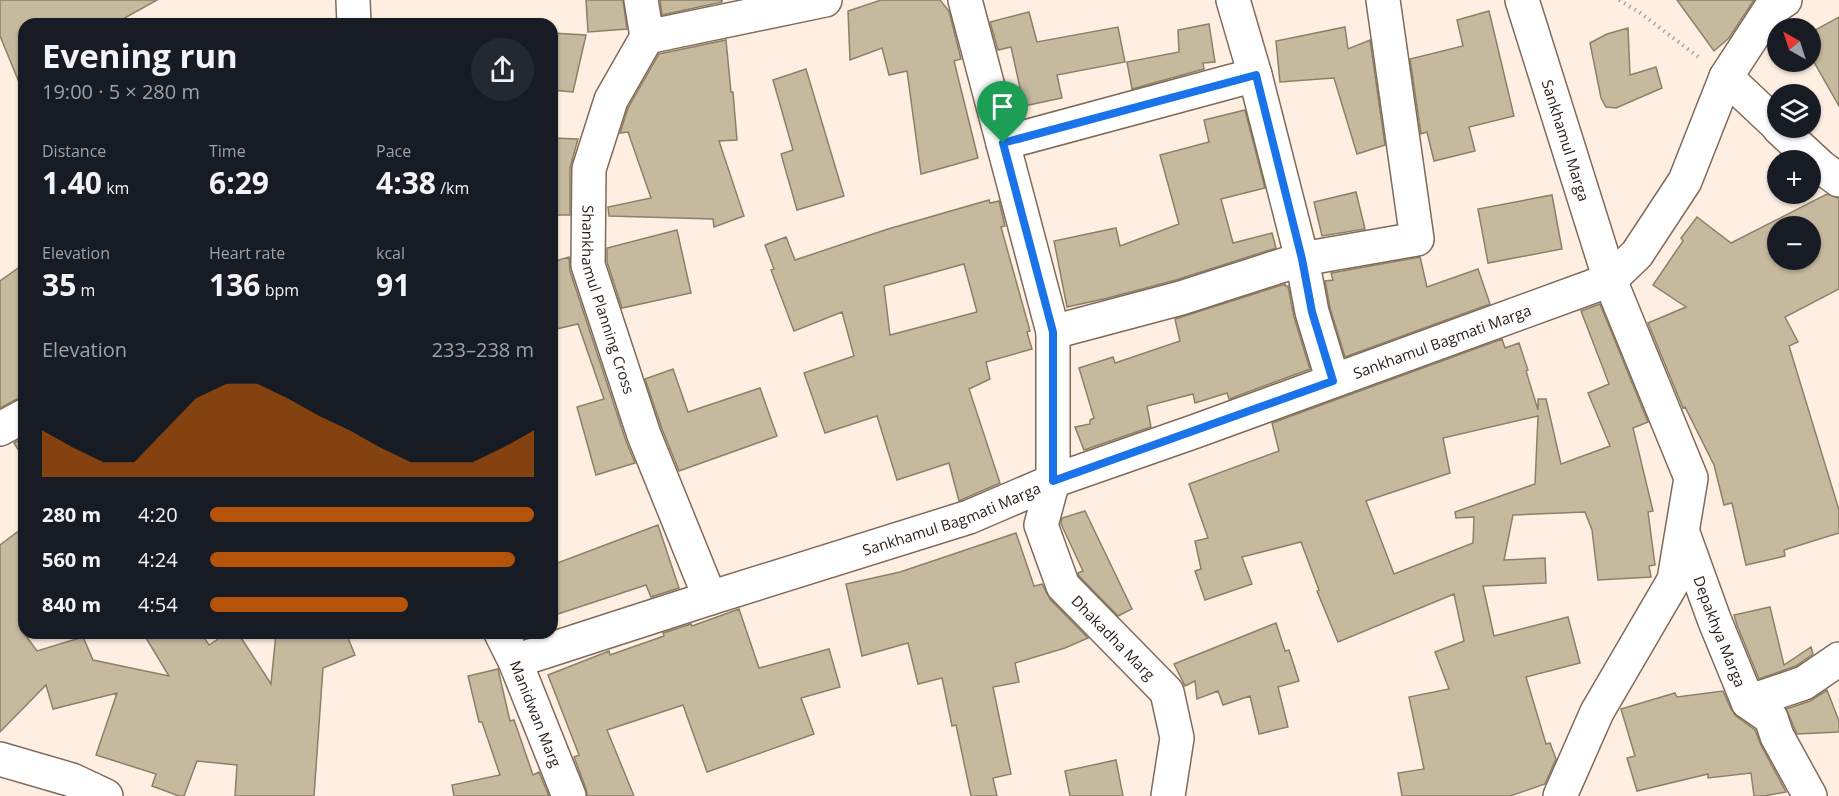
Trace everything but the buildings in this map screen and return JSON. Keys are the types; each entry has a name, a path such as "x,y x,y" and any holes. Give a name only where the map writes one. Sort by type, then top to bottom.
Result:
{"street":[{"path":"353,0 354,18"},
{"path":"641,0 646,37 825,0"},
{"name":"Dhakadha Marg","path":"965,0 1053,332 1053,481 1041,525 1063,586 1167,692 1177,738 1168,796"},
{"path":"1233,0 1256,75 1302,259 1312,312 1333,381"},
{"path":"1053,332 1181,298 1302,259 1417,239 1383,0"},
{"name":"Sankhamul Marga","path":"1522,0 1610,280 1690,477 1674,580 1598,712 1560,796"},
{"name":"Sankhamul Bagmati Marga","path":"558,635 710,598 969,518 1053,481 1610,280 1637,254 1685,180 1726,77 1769,11 1785,0"},
{"name":"Shankhamul Planning Cross","path":"646,37 611,100 589,170 588,265 644,435 710,598"},
{"path":"1003,143 1256,75"},
{"path":"1726,77 1767,116"},
{"path":"1790,138 1821,167 1839,180"},
{"path":"0,429 18,419"},
{"name":"Depakhya Marga","path":"1683,531 1714,620 1748,702 1804,683 1839,659"},
{"name":"Sankhamul Bagmati Marga","path":"508,647 541,639"},
{"name":"Manidwan Marg","path":"508,647 569,796"},
{"path":"1748,702 1772,718 1777,736 1810,796"},
{"path":"0,759 72,780 106,796"}],"path":[{"path":"1619,0 1639,12 1726,77"}],"route":[{"path":"1256,75 1302,259 1312,312 1333,381 1053,481 1053,332 1003,143 1256,75"}]}
